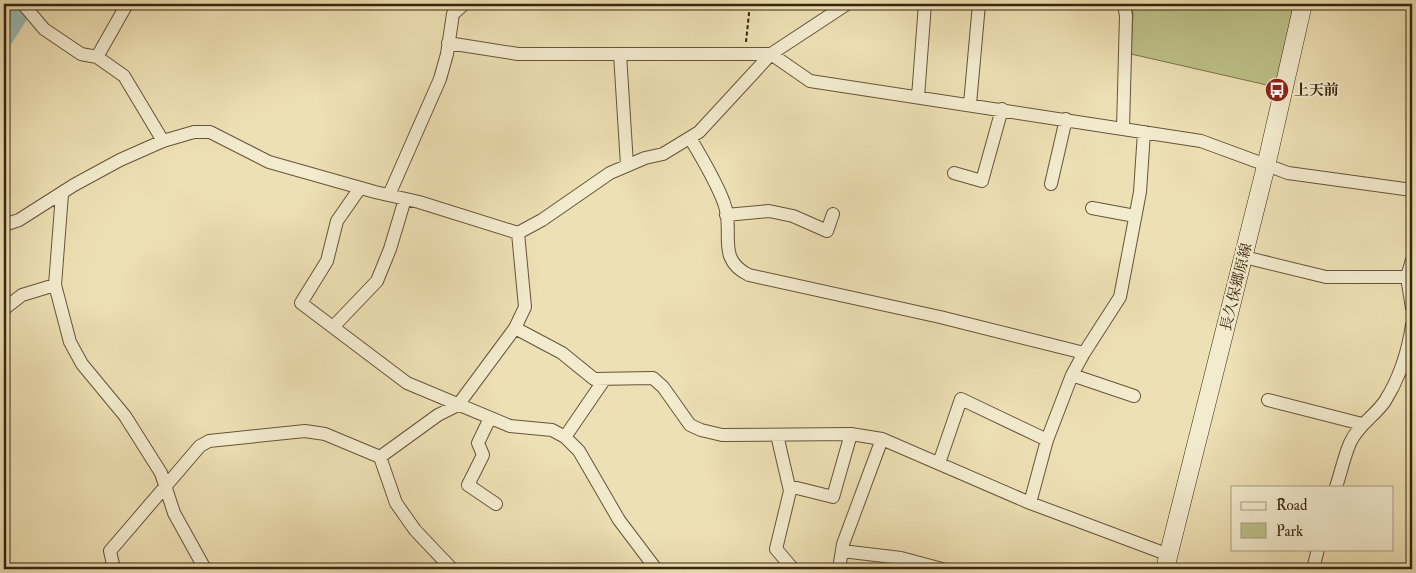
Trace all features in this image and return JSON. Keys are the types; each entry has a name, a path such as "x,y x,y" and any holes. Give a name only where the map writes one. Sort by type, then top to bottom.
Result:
{"main road":[{"name":"長久保郷原線","path":"1167,562 1244,257 1303,4"}],"street":[{"path":"23,4 44,30 81,54 97,57 124,76 164,142"},
{"path":"97,57 128,4"},
{"path":"389,195 440,79 453,14 464,4"},
{"path":"4,225 19,220 120,160 194,132 210,132 269,162 405,199 518,233 542,220 610,173 645,158 663,154 690,138 729,102 751,73 770,54 848,4"},
{"path":"918,97 925,4 928,4"},
{"path":"970,104 979,4"},
{"path":"1123,128 1126,16 1124,4"},
{"path":"448,43 518,54 770,54 810,81 970,104 1201,141 1288,173 1412,190"},
{"path":"620,54 627,165"},
{"path":"954,173 982,181 1002,109"},
{"path":"1051,184 1066,120"},
{"path":"1030,503 1047,440 1072,375 1120,297 1140,192 1144,132"},
{"path":"690,138 725,205 729,254 732,263 740,271 749,275 940,317 1084,353"},
{"path":"360,188 337,221 327,261 301,303 407,383 510,426 552,430 564,436 579,451 619,520 656,569"},
{"path":"62,194 55,285 70,342 82,364 125,416 161,473 174,513 205,569"},
{"path":"333,328 377,281 390,249 405,199"},
{"path":"1092,208 1135,216"},
{"path":"726,216 770,211 793,216 827,231 833,214"},
{"path":"380,457 438,415 458,405 515,328 525,307 518,233"},
{"path":"1244,257 1326,277 1407,277"},
{"path":"1412,260 1407,277 1412,308"},
{"path":"4,309 22,294 55,285"},
{"path":"1336,486 1351,442 1362,424 1384,403 1393,386 1409,345 1412,325"},
{"path":"515,328 562,352 594,379 653,378 663,387 690,425 701,430 722,435 851,434 882,439 1167,562"},
{"path":"1072,375 1134,396"},
{"path":"564,436 604,380"},
{"path":"939,463 961,399 1047,440"},
{"path":"1268,400 1362,424"},
{"path":"490,418 478,443 483,456 468,485 496,504"},
{"path":"114,569 110,551 200,446 209,441 305,431 325,434 380,457 396,503 415,530 452,569"},
{"path":"789,486 833,497 851,434"},
{"path":"777,435 790,491 776,549 793,569"},
{"path":"839,569 842,551 882,439"},
{"path":"1313,569 1318,550"},
{"path":"842,551 901,558 942,569"}],"path":[{"path":"745,54 750,4"}],"green space":[{"path":"1131,4 1299,4 1280,88 1131,54 1133,13"}],"waterway":[{"path":"4,37 25,4"}],"place":[{"name":"上天前","path":"1277,90"}]}
